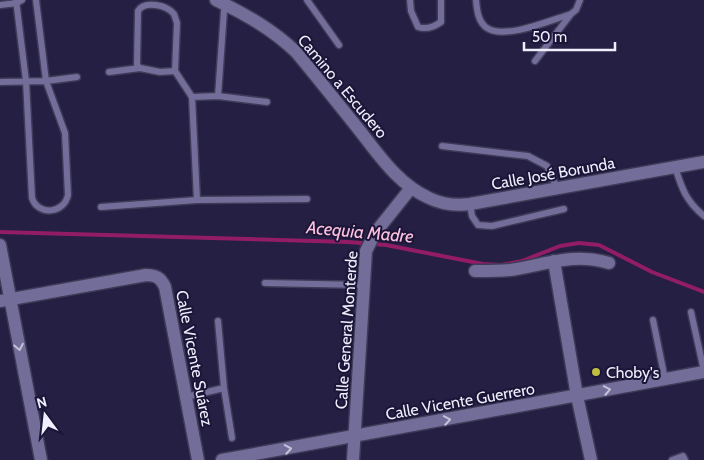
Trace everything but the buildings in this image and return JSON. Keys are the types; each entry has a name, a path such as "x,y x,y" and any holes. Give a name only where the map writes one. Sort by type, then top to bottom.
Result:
{"street":[{"name":"Camino a Escudero","path":"221,3 263,25 296,52 392,171 412,188"},
{"name":"Calle José Borunda","path":"412,188 428,198 451,206 704,162"},
{"name":"Calle General Monterde","path":"353,460 366,251 375,234 412,188"},
{"path":"0,248 5,300 41,460"},
{"path":"475,271 510,270 554,261 586,258 609,263"},
{"path":"554,261 577,396 591,460"},
{"name":"Calle Vicente Suárez","path":"5,300 146,275 157,276 165,287 198,460"},
{"name":"Calle Vicente Guerrero","path":"222,460 704,372"}],"lane":[{"path":"0,5 18,1 26,81 32,198 38,208 57,209 63,207 67,202 68,195 65,132 46,81 36,0"},
{"path":"307,0 339,45"},
{"path":"410,0 414,20 418,27 424,29 436,26 441,22 441,0"},
{"path":"476,0 481,21 487,28 496,31 517,30 571,14"},
{"path":"536,61 576,10 580,0"},
{"path":"218,96 224,11 221,3"},
{"path":"140,68 136,61 139,7 148,4 166,8 174,14 177,23 175,71 192,97 198,200"},
{"path":"110,72 140,68 160,72 175,71"},
{"path":"0,82 46,81 77,77"},
{"path":"192,97 218,96 267,102"},
{"path":"442,146 528,156 547,166 557,188"},
{"path":"675,167 683,191 692,205 704,216"},
{"path":"101,207 198,200 308,199"},
{"path":"470,204 472,216 478,225 492,226 564,209"},
{"path":"265,283 363,285"},
{"path":"691,312 704,372"},
{"path":"218,320 224,388 232,438"},
{"path":"653,320 665,379"},
{"path":"186,397 224,388"},
{"path":"672,460 683,456 685,460"}],"waterway":[{"name":"Acequia Madre","path":"0,232 348,242 386,245 483,264 501,265 522,261 560,246 579,243 599,245 652,272 704,292"}],"place":[{"name":"Choby's","path":"596,372"}]}
